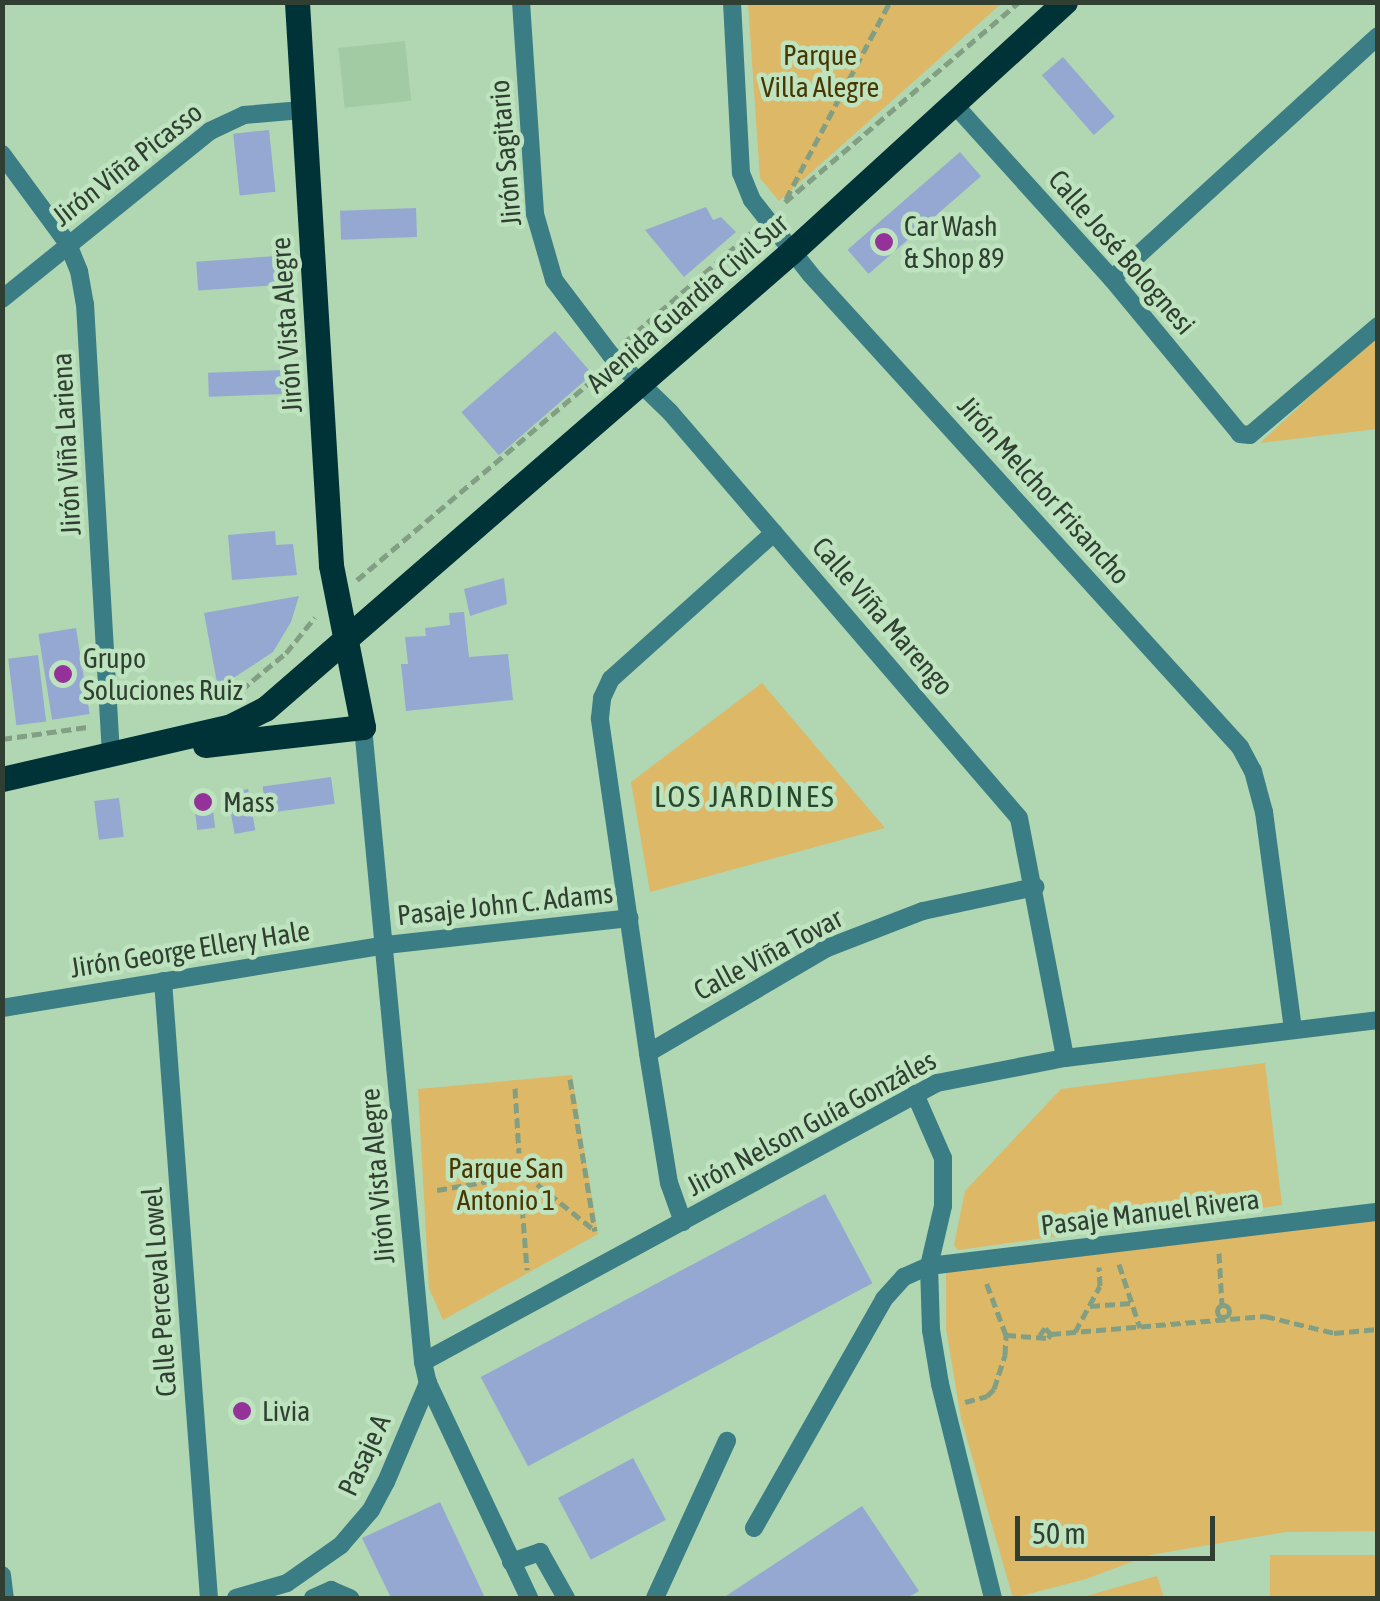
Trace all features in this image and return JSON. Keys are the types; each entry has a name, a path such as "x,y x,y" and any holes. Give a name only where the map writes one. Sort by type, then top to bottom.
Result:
{"main road":[{"name":"Jirón Vista Alegre","path":"297,2 331,565 344,643"},
{"name":"Avenida Guardia Civil Sur","path":"2,779 231,726 265,709 791,252 1065,2"},
{"path":"344,643 363,727"},
{"name":"Avenida Guardia Civil Sur","path":"111,756 363,727"}],"street":[{"name":"Jirón Sagitario","path":"521,2 535,214 554,280 576,314 639,386 670,412 774,533"},
{"name":"Jirón Melchor Frisancho","path":"732,2 741,173 752,200 791,252 1240,748 1252,771 1264,812 1293,1030"},
{"path":"1112,278 1378,36"},
{"name":"Calle José Bolognesi","path":"953,103 1112,278 1240,434 1250,435 1378,326"},
{"name":"Jirón Viña Picasso","path":"2,299 226,121 244,115 302,110"},
{"name":"Jirón Viña Lariena","path":"2,154 68,244 80,271 111,756"},
{"name":"Calle Viña Marengo","path":"683,1222 668,1183 600,718 602,698 611,679 774,533 1019,818 1065,1058"},
{"name":"Jirón Vista Alegre","path":"363,727 423,1362 428,1383 528,1598"},
{"name":"Calle Viña Tovar","path":"648,1053 828,948 922,912 1035,888"},
{"name":"Pasaje John C. Adams","path":"386,944 630,918"},
{"name":"Jirón George Ellery Hale","path":"2,1008 386,944"},
{"name":"Calle Perceval Lowel","path":"164,980 209,1598"},
{"name":"Jirón Nelson Guía Gonzáles","path":"423,1362 916,1094 960,1075 1065,1058 1378,1020"},
{"path":"916,1094 943,1158 943,1206 929,1266 930,1330 993,1598"},
{"name":"Pasaje Manuel Rivera","path":"929,1266 1378,1212"},
{"path":"754,1528 884,1298 904,1277 929,1266"},
{"name":"Pasaje A","path":"236,1598 287,1582 341,1545 378,1496 428,1383"},
{"path":"654,1598 727,1442"},
{"path":"512,1562 540,1552 566,1598"},
{"path":"2,1575 5,1598"},
{"path":"313,1598 330,1590 350,1598"}],"path":[{"path":"890,2 784,202 1019,2"},
{"path":"233,696 286,653 336,596 599,376 611,354 751,233"},
{"path":"2,739 108,724"},
{"path":"537,1184 595,1231 570,1079"},
{"path":"515,1088 520,1153"},
{"path":"437,1190 501,1180"},
{"path":"521,1193 527,1270"},
{"path":"1219,1239 1222,1304 1229,1311 1224,1320"},
{"path":"1115,1252 1140,1328"},
{"path":"1075,1332 1100,1286 1096,1254"},
{"path":"966,1420 962,1402 977,1401 994,1389 1006,1335 982,1269"},
{"path":"1088,1306 1132,1303"},
{"path":"1006,1335 1040,1334 1045,1328 1051,1334 1265,1316 1334,1333 1378,1329"}],"shaded area":[{"path":"405,41 411,101 345,108 338,48"}],"green space":[{"name":"Parque Villa Alegre","path":"748,2 1002,3 779,201 760,178"},
{"path":"1377,334 1377,429 1260,443"},
{"path":"762,683 885,828 650,892 631,782"},
{"path":"1265,1063 1282,1205 958,1250 954,1245 965,1191 1061,1089"},
{"name":"Parque San Antonio 1","path":"572,1075 598,1234 443,1320 429,1288 418,1089"},
{"path":"1377,1219 1377,1531 1286,1532 1150,1555 1086,1579 1013,1598 961,1418 946,1329 946,1270"},
{"path":"1270,1555 1377,1555 1377,1598 1270,1598"},
{"path":"1157,1576 1164,1598 1079,1598"}],"building":[{"path":"1063,57 1115,117 1094,135 1042,75"},
{"path":"269,130 275,192 240,195 233,134"},
{"path":"960,152 981,176 869,274 848,250"},
{"path":"706,207 713,220 721,217 736,232 684,277 645,230"},
{"path":"416,208 417,237 341,240 340,211"},
{"path":"277,256 279,285 198,291 196,262"},
{"path":"555,331 592,374 499,455 461,412"},
{"path":"285,370 286,394 209,397 208,373"},
{"path":"275,531 276,545 293,544 297,575 232,580 228,535"},
{"path":"504,578 507,604 470,616 464,589"},
{"path":"299,596 291,622 273,652 218,688 204,613"},
{"path":"464,612 469,657 508,654 513,700 406,711 401,664 408,664 405,637 426,636 425,628 450,625 449,613"},
{"name":"Grupo Soluciones Ruiz","path":"76,628 90,714 52,720 38,634"},
{"path":"38,655 46,722 16,725 8,659"},
{"path":"331,777 335,804 266,813 263,787"},
{"path":"248,789 255,830 235,834 227,793"},
{"path":"211,794 215,828 197,830 193,796"},
{"path":"119,798 124,837 99,840 94,801"},
{"path":"825,1194 872,1283 528,1466 481,1377"},
{"path":"633,1458 666,1520 591,1560 558,1498"},
{"path":"440,1502 485,1598 391,1598 362,1538"},
{"path":"862,1506 919,1591 907,1598 723,1598"}],"place":[{"name":"Car Wash & Shop 89","path":"884,242"},
{"name":"Grupo Soluciones Ruiz","path":"63,674"},
{"name":"Mass","path":"203,802"},
{"name":"Livia","path":"242,1411"}],"district":[{"name":"LOS JARDINES","path":"745,796"}]}
